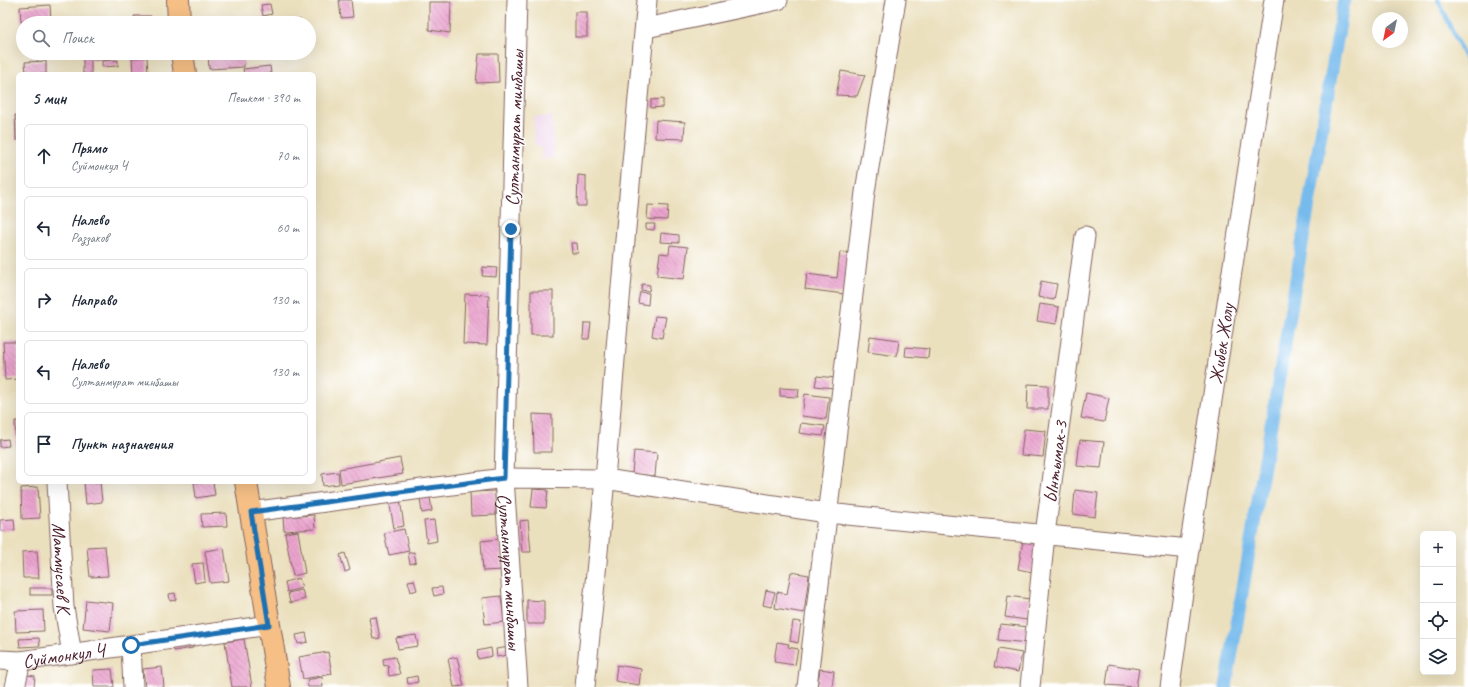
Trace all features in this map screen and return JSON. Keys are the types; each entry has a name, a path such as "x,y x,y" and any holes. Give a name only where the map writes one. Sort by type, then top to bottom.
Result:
{"main road":[{"path":"178,0 179,16"},
{"path":"183,60 184,72"},
{"path":"246,484 279,687"}],"street":[{"name":"Султанмурат минбашы","path":"517,0 504,478 518,687"},
{"path":"584,687 605,479 626,228 648,0"},
{"path":"646,28 778,0"},
{"path":"806,687 828,513 864,192 896,0"},
{"name":"Жибек Жолу","path":"1170,687 1189,548 1274,0"},
{"name":"Ынтымак-3","path":"1030,687 1045,534 1085,236"},
{"path":"251,512 504,478 605,479 828,513 1189,548"},
{"name":"Матмусаев К","path":"57,484 64,607 72,654"},
{"name":"Суймонкул Ч","path":"0,660 21,661 269,625"},
{"path":"131,645 133,687"},
{"path":"15,687 21,661"}],"shaded area":[{"path":"552,116 554,158 541,159 541,147 535,147 533,117"}],"building":[{"path":"339,0 351,0 353,17 341,18"},
{"path":"429,2 451,2 450,33 429,30"},
{"path":"270,4 272,14 263,16 261,5"},
{"path":"50,5 51,16 21,16 20,7"},
{"path":"575,12 587,12 587,37 575,37"},
{"path":"479,54 498,54 499,82 476,83"},
{"path":"83,60 91,60 91,72 83,72"},
{"path":"118,60 118,66 102,67 102,61"},
{"path":"132,60 147,60 148,72 133,72"},
{"path":"208,60 244,60 244,67 209,69"},
{"path":"46,61 46,72 26,72 25,62"},
{"path":"270,66 271,72 244,72 243,69"},
{"path":"841,71 865,75 857,96 836,95"},
{"path":"663,99 663,107 651,108 651,100"},
{"path":"15,115 16,115 16,140"},
{"path":"656,120 685,122 684,139 655,138"},
{"path":"578,175 586,176 586,206 577,206"},
{"path":"648,205 668,206 667,220 647,219"},
{"path":"646,224 655,224 654,230 646,229"},
{"path":"661,233 679,235 679,243 660,242"},
{"path":"571,243 577,243 578,253 572,253"},
{"path":"670,245 688,247 684,279 657,276 660,253 669,254"},
{"path":"840,252 849,253 844,294 805,289 807,274 837,278"},
{"path":"483,267 497,268 496,277 482,276"},
{"path":"1041,281 1057,284 1054,300 1038,297"},
{"path":"642,284 650,285 649,291 641,290"},
{"path":"531,291 553,291 553,335 531,335"},
{"path":"640,292 649,293 648,305 638,303"},
{"path":"465,294 489,295 487,345 463,344"},
{"path":"1040,304 1059,307 1056,324 1037,321"},
{"path":"655,316 666,317 662,338 652,336"},
{"path":"584,323 591,323 589,339 583,339"},
{"path":"870,336 899,340 897,356 868,352"},
{"path":"3,342 16,342 16,379 5,380"},
{"path":"906,347 929,349 928,358 905,356"},
{"path":"817,376 835,378 834,388 815,386"},
{"path":"1028,384 1048,385 1048,409 1027,409"},
{"path":"780,388 799,389 798,397 780,396"},
{"path":"1086,393 1109,398 1104,422 1081,418"},
{"path":"805,394 829,397 826,419 802,416"},
{"path":"533,414 552,415 552,452 534,452"},
{"path":"15,421 16,421 16,459"},
{"path":"801,423 825,426 823,436 799,433"},
{"path":"1024,429 1046,431 1043,457 1021,455"},
{"path":"8,439 9,446 0,447 0,440"},
{"path":"1080,440 1104,442 1101,468 1077,466"},
{"path":"634,451 657,453 655,476 632,474"},
{"path":"400,458 403,474 341,484 339,469"},
{"path":"338,472 339,484 323,486 322,474"},
{"path":"84,484 100,484 102,502 86,504"},
{"path":"194,484 213,484 215,495 196,498"},
{"path":"38,487 40,518 22,519 21,488"},
{"path":"533,489 548,490 546,508 531,507"},
{"path":"429,490 432,511 422,513 419,491"},
{"path":"1075,490 1098,493 1095,517 1073,514"},
{"path":"495,491 496,515 471,516 470,492"},
{"path":"400,499 404,526 394,528 389,500"},
{"path":"226,513 227,526 202,527 201,514"},
{"path":"314,515 315,529 284,531 283,517"},
{"path":"14,519 15,530 0,531 0,520"},
{"path":"434,520 437,541 427,543 424,521"},
{"path":"528,520 531,552 522,552 520,521"},
{"path":"404,529 409,551 389,555 384,533"},
{"path":"298,531 305,573 293,576 285,533"},
{"path":"500,539 503,570 483,571 481,541"},
{"path":"1023,541 1037,544 1032,572 1018,569"},
{"path":"105,546 108,576 90,577 87,547"},
{"path":"224,548 229,581 210,583 205,551"},
{"path":"37,551 39,578 23,578 22,552"},
{"path":"414,552 416,562 410,564 408,553"},
{"path":"345,553 350,570 345,572 340,555"},
{"path":"203,563 205,581 195,583 192,564"},
{"path":"791,572 809,575 804,613 775,608 777,592 787,594"},
{"path":"299,578 302,588 287,592 285,582"},
{"path":"414,580 417,590 411,592 408,581"},
{"path":"442,587 443,594 434,596 432,588"},
{"path":"30,588 52,588 52,595 30,595"},
{"path":"302,590 305,599 290,603 288,593"},
{"path":"766,590 775,592 771,607 763,605"},
{"path":"175,593 176,600 170,601 169,594"},
{"path":"501,596 504,622 485,624 482,598"},
{"path":"1008,596 1030,599 1027,620 1005,617"},
{"path":"86,600 113,603 110,631 83,628"},
{"path":"527,600 544,601 544,624 527,624"},
{"path":"43,610 44,631 16,632 15,611"},
{"path":"376,617 380,638 373,639 369,618"},
{"path":"793,621 801,622 798,643 790,641"},
{"path":"1000,624 1030,627 1028,643 998,640"},
{"path":"306,633 308,642 298,644 296,635"},
{"path":"416,635 418,646 398,649 396,638"},
{"path":"39,638 40,646 20,647 19,639"},
{"path":"244,639 252,687 232,687 225,642"},
{"path":"172,642 193,646 193,648 174,651"},
{"path":"777,642 789,644 788,647 798,649 795,665 774,662"},
{"path":"510,647 512,654 497,657 496,649"},
{"path":"491,648 492,656 478,659 477,651"},
{"path":"998,649 1022,653 1018,672 994,667"},
{"path":"328,652 332,674 303,679 299,657"},
{"path":"395,657 400,674 389,676 388,665 384,666 383,659"},
{"path":"457,657 464,686 454,687 448,659"},
{"path":"1109,664 1139,669 1136,687 1106,685"},
{"path":"617,665 641,669 639,685 615,681"},
{"path":"162,667 164,687 145,687 143,669"},
{"path":"112,669 114,687 94,687 93,670"},
{"path":"820,669 834,671 832,687 817,687"},
{"path":"26,675 35,676 34,687 24,687"},
{"path":"417,676 418,682 408,684 407,678"},
{"path":"322,677 323,687 308,687 307,680"}],"waterway":[{"path":"1226,687 1344,0"},
{"path":"1438,0 1468,65"}],"route":[{"path":"131,645 269,625 251,512 504,478 511,229"}]}
